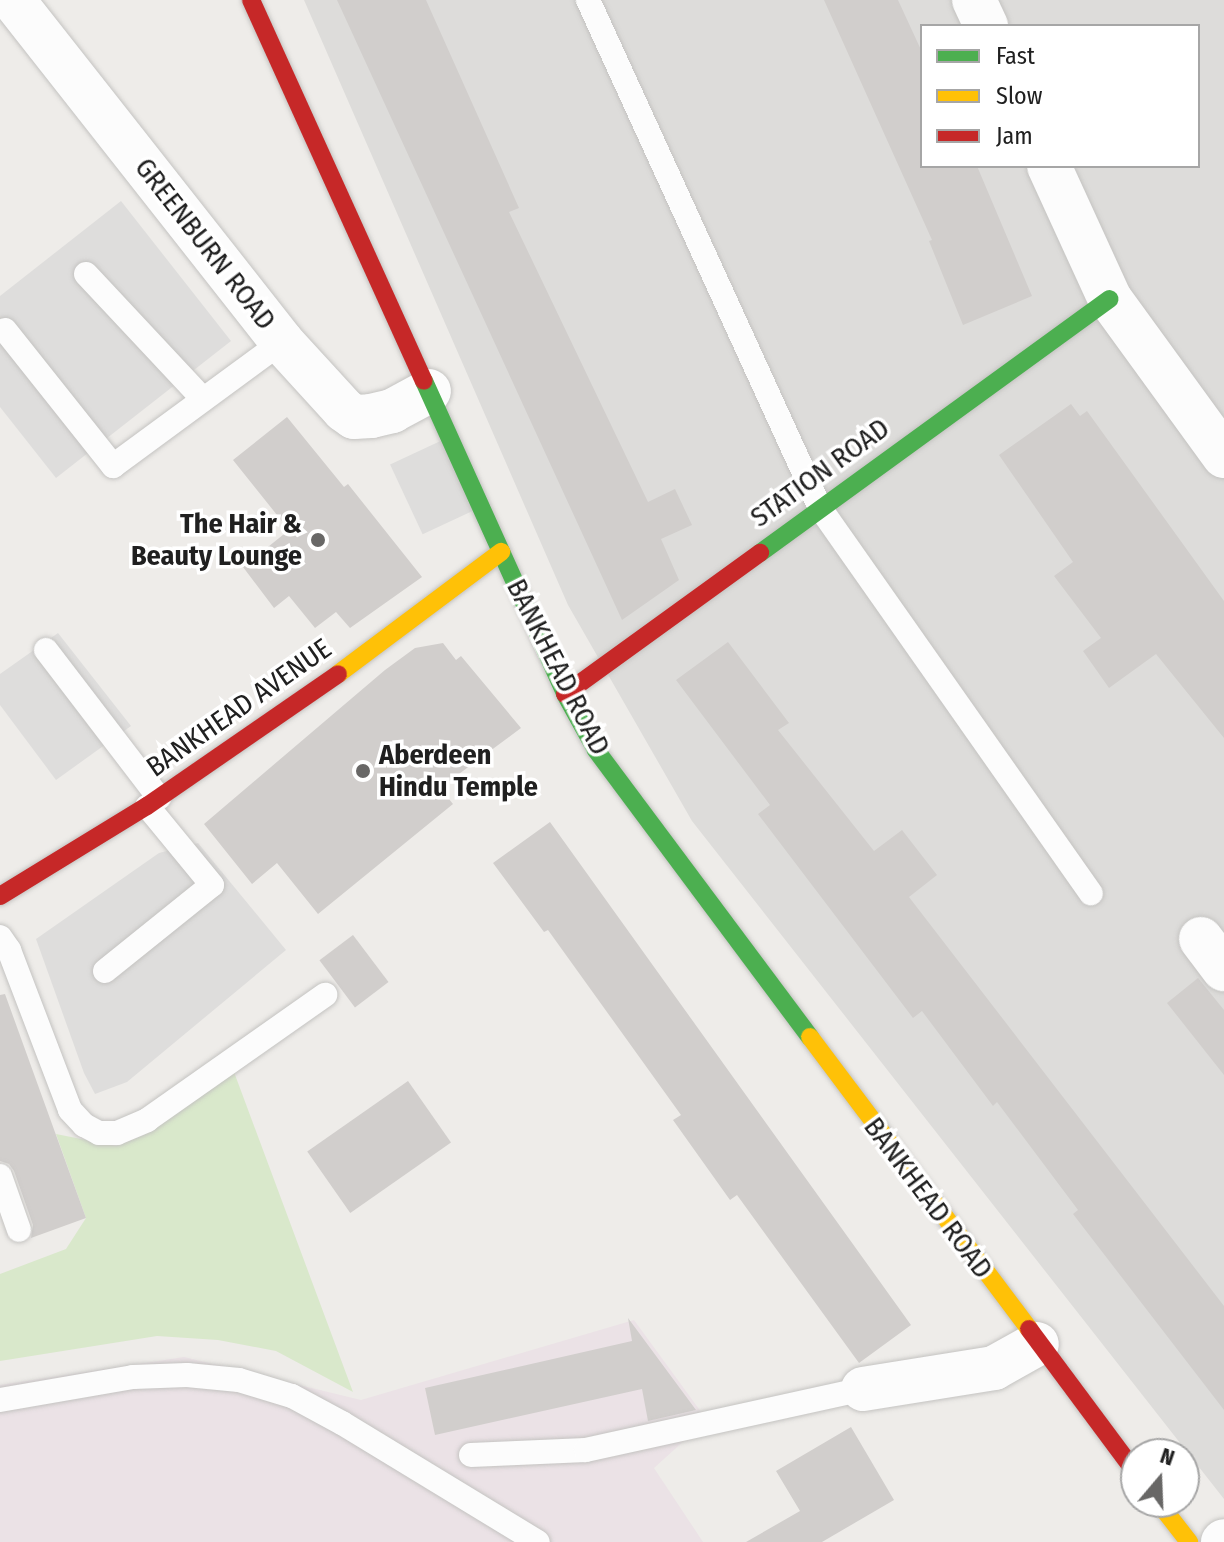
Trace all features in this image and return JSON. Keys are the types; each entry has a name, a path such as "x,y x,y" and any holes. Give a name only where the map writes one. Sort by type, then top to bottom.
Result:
{"street":[{"name":"GREENBURN ROAD","path":"13,0 282,342 354,417 392,411 429,391"},
{"name":"BANKHEAD ROAD","path":"251,0 565,694 596,750 1120,1452"},
{"path":"974,0 985,24"},
{"path":"1050,168 1110,299 1224,456"},
{"name":"STATION ROAD","path":"565,694 1110,299"},
{"name":"BANKHEAD AVENUE","path":"0,896 153,802 305,699 501,552"},
{"path":"863,1389 994,1368 1037,1344"},
{"path":"1170,1518 1189,1542"}],"lane":[{"path":"588,0 820,508 1091,893"},
{"path":"86,274 202,398"},
{"path":"5,330 113,466 282,342"},
{"path":"46,650 212,885 105,971"},
{"path":"0,937 9,950 70,1110 84,1125 99,1133 117,1133 147,1120 325,995"},
{"path":"0,1176 19,1230"},
{"path":"0,1400 133,1377 187,1375 239,1380 292,1396 342,1423 538,1542"},
{"path":"471,1455 586,1450 863,1389"}],"shaded area":[{"path":"304,0 1224,0 1224,1499 1200,1468 1200,1438 1176,1438 692,821 568,605"},
{"path":"121,201 231,341 56,478 0,407 0,296"},
{"path":"449,437 482,507 423,534 390,464"},
{"path":"58,633 131,726 56,780 0,705 0,674"},
{"path":"198,843 286,950 127,1082 95,1094 84,1073 36,939 159,853"},
{"path":"634,1320 707,1420 654,1468 703,1542 0,1542 0,1385 184,1357 361,1400"}],"green space":[{"path":"234,1072 353,1392 276,1351 218,1340 157,1336 0,1361 0,1274 66,1249 86,1218 56,1134 116,1146 144,1135"}],"building":[{"path":"337,0 426,0 519,208 509,212 648,502 675,489 692,525 661,539 679,580 622,620"},
{"path":"824,0 898,0 920,48 920,168 978,168 1032,296 963,325 929,241 932,240"},
{"path":"1071,404 1080,416 1087,411 1224,601 1224,738 1156,654 1109,688 1083,651 1101,638 1054,576 1073,562 999,455"},
{"path":"287,417 344,487 348,484 422,577 350,628 336,612 315,628 289,596 274,608 243,567 289,530 233,460"},
{"path":"728,642 789,723 778,730 874,851 902,830 937,875 909,897 1224,1306 1224,1410 1073,1214 1078,1210 997,1102 993,1106 922,1011 913,1018 758,814 770,805 676,680"},
{"name":"Aberdeen Hindu Temple","path":"443,643 456,660 461,656 521,728 440,788 453,804 318,914 277,863 252,884 204,824 385,670 415,648"},
{"path":"550,822 911,1325 859,1363 737,1195 730,1200 673,1120 681,1115 548,930 544,932 493,863"},
{"path":"353,935 389,982 355,1007 319,960"},
{"path":"1198,978 1224,1010 1224,1075 1167,1003"},
{"path":"5,994 86,1218 31,1238 33,1225 14,1171 9,1164 0,1161 0,995"},
{"path":"408,1081 451,1142 350,1213 307,1152"},
{"path":"628,1318 696,1410 648,1421 642,1389 435,1435 425,1388 632,1341"},
{"path":"851,1427 894,1500 822,1542 746,1542 800,1511 776,1471"}],"traffic: fast":[{"path":"760,553 1110,299"},
{"path":"424,381 565,694 596,750 810,1037"}],"traffic: slow":[{"path":"338,674 501,552"},
{"path":"810,1037 1029,1329"},
{"path":"1170,1518 1189,1542"}],"traffic: jam":[{"path":"251,0 424,381"},
{"path":"565,694 760,553"},
{"path":"0,896 147,806 338,674"},
{"path":"1029,1329 1120,1451"}],"place":[{"name":"The Hair & Beauty Lounge","path":"318,540"},
{"name":"Aberdeen Hindu Temple","path":"363,771"}]}
